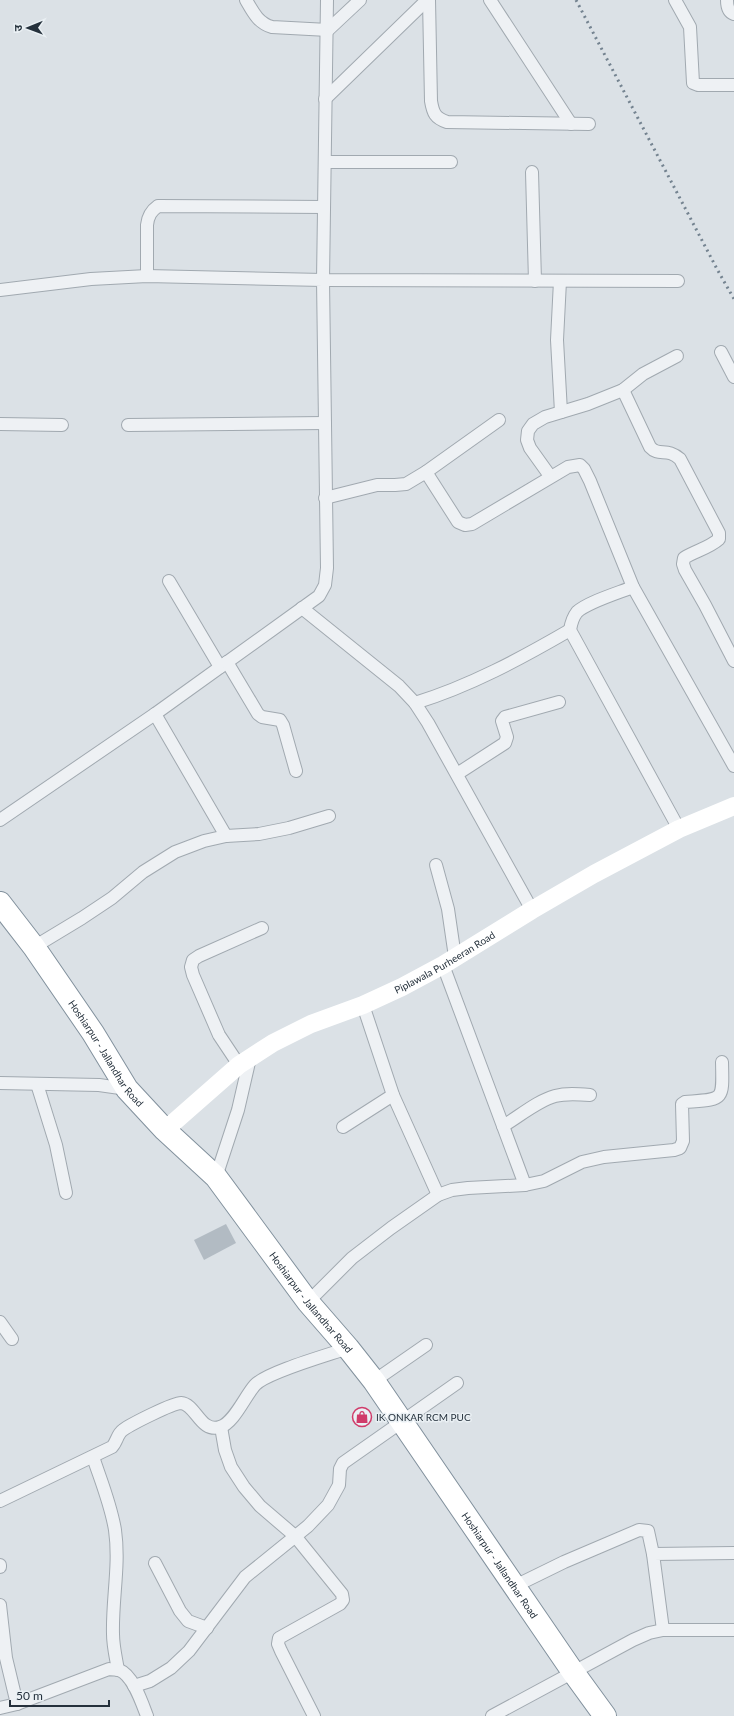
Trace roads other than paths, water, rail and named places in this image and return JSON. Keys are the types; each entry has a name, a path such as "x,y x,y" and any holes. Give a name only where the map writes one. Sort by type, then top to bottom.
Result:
{"highway":[{"name":"Hoshiarpur - Jallandhar Road","path":"2,910 34,948 93,1033 127,1088 165,1130 216,1176 308,1302 348,1348 374,1381 573,1672 605,1716"}],"street":[{"path":"246,0 255,15 263,24 272,27 328,30 360,0"},
{"path":"0,820 155,714 319,596 325,585 323,280 325,99 328,0"},
{"path":"325,99 428,0"},
{"path":"428,0 431,101 433,112 439,119 447,122 588,124"},
{"path":"490,0 571,124"},
{"path":"676,0 690,27 693,83 698,85 734,84"},
{"path":"727,0 728,8 734,14"},
{"path":"325,162 451,162"},
{"path":"532,172 535,281"},
{"path":"147,276 148,218 152,210 158,206 324,207"},
{"path":"0,290 91,279 147,276 323,280 678,281"},
{"path":"560,281 557,340 561,412"},
{"path":"721,352 734,377"},
{"path":"550,476 530,448 527,440 528,431 533,424 545,417 588,404 622,390 643,374 677,356"},
{"path":"622,390 650,447 654,451 668,451 680,459 719,533 719,539 684,558 683,564 706,605 734,661"},
{"path":"325,498 377,485 400,485 426,472 499,420"},
{"path":"128,425 325,423"},
{"path":"0,424 62,425"},
{"path":"426,472 458,522 465,525 472,524 568,466 580,465 584,469 590,481 633,587 734,766"},
{"path":"170,581 223,664 258,714 262,717 280,720 283,725 296,771"},
{"path":"633,587 586,607 577,613 572,620 570,630 679,829"},
{"path":"302,608 399,686 415,703 532,910"},
{"path":"415,703 441,695 506,666 570,630"},
{"path":"456,774 505,743 507,737 502,721 505,717 559,702"},
{"path":"155,714 226,836"},
{"name":"Piplawala Purheeran Road","path":"165,1130 244,1062 273,1043 402,987 449,961 532,910 679,829 734,806"},
{"path":"34,948 112,898 143,872 175,852 204,841 226,836 259,834 289,828 329,816"},
{"path":"436,865 448,909 449,961 525,1185"},
{"path":"216,1176 238,1110 244,1062 219,1035 191,967 193,960 199,956 262,928"},
{"path":"363,1005 394,1095 438,1195"},
{"path":"308,1302 352,1258 438,1195 452,1190 468,1188 525,1185 544,1181 582,1162 604,1157 674,1150 680,1148 683,1141 682,1104 685,1102 713,1099 721,1094 722,1062"},
{"path":"0,1083 99,1085 127,1088"},
{"path":"37,1084 56,1146 66,1193"},
{"path":"504,1126 544,1100 569,1094 590,1095"},
{"path":"343,1126 394,1095"},
{"path":"0,1322 12,1339"},
{"path":"374,1381 426,1345"},
{"path":"0,1501 93,1457 116,1444 122,1430 172,1404 182,1403 188,1406 201,1421 212,1428 221,1427 228,1422 256,1384 269,1376 348,1348"},
{"path":"134,1686 150,1680 171,1668 189,1650 207,1628 245,1577 308,1526 328,1504 338,1485 340,1469 343,1463 457,1383"},
{"path":"221,1427 225,1450 231,1467 244,1487 260,1506 295,1536 338,1589 342,1600 340,1604 280,1638 278,1644 314,1716"},
{"path":"93,1457 108,1502 115,1530 116,1586 113,1615 113,1635 118,1670"},
{"path":"515,1586 564,1562 639,1530 648,1531 653,1554 663,1630"},
{"path":"653,1554 734,1553"},
{"path":"155,1564 184,1616 188,1620 207,1628"},
{"path":"0,1605 3,1658 17,1704"},
{"path":"492,1716 633,1640 649,1633 663,1630 734,1630"},
{"path":"0,1708 17,1704 109,1669 118,1670 126,1674 134,1686 147,1716"}],"railway":[{"path":"576,0 734,299"}],"place":[{"name":"IK ONKAR RCM PUC","path":"362,1417"}]}
